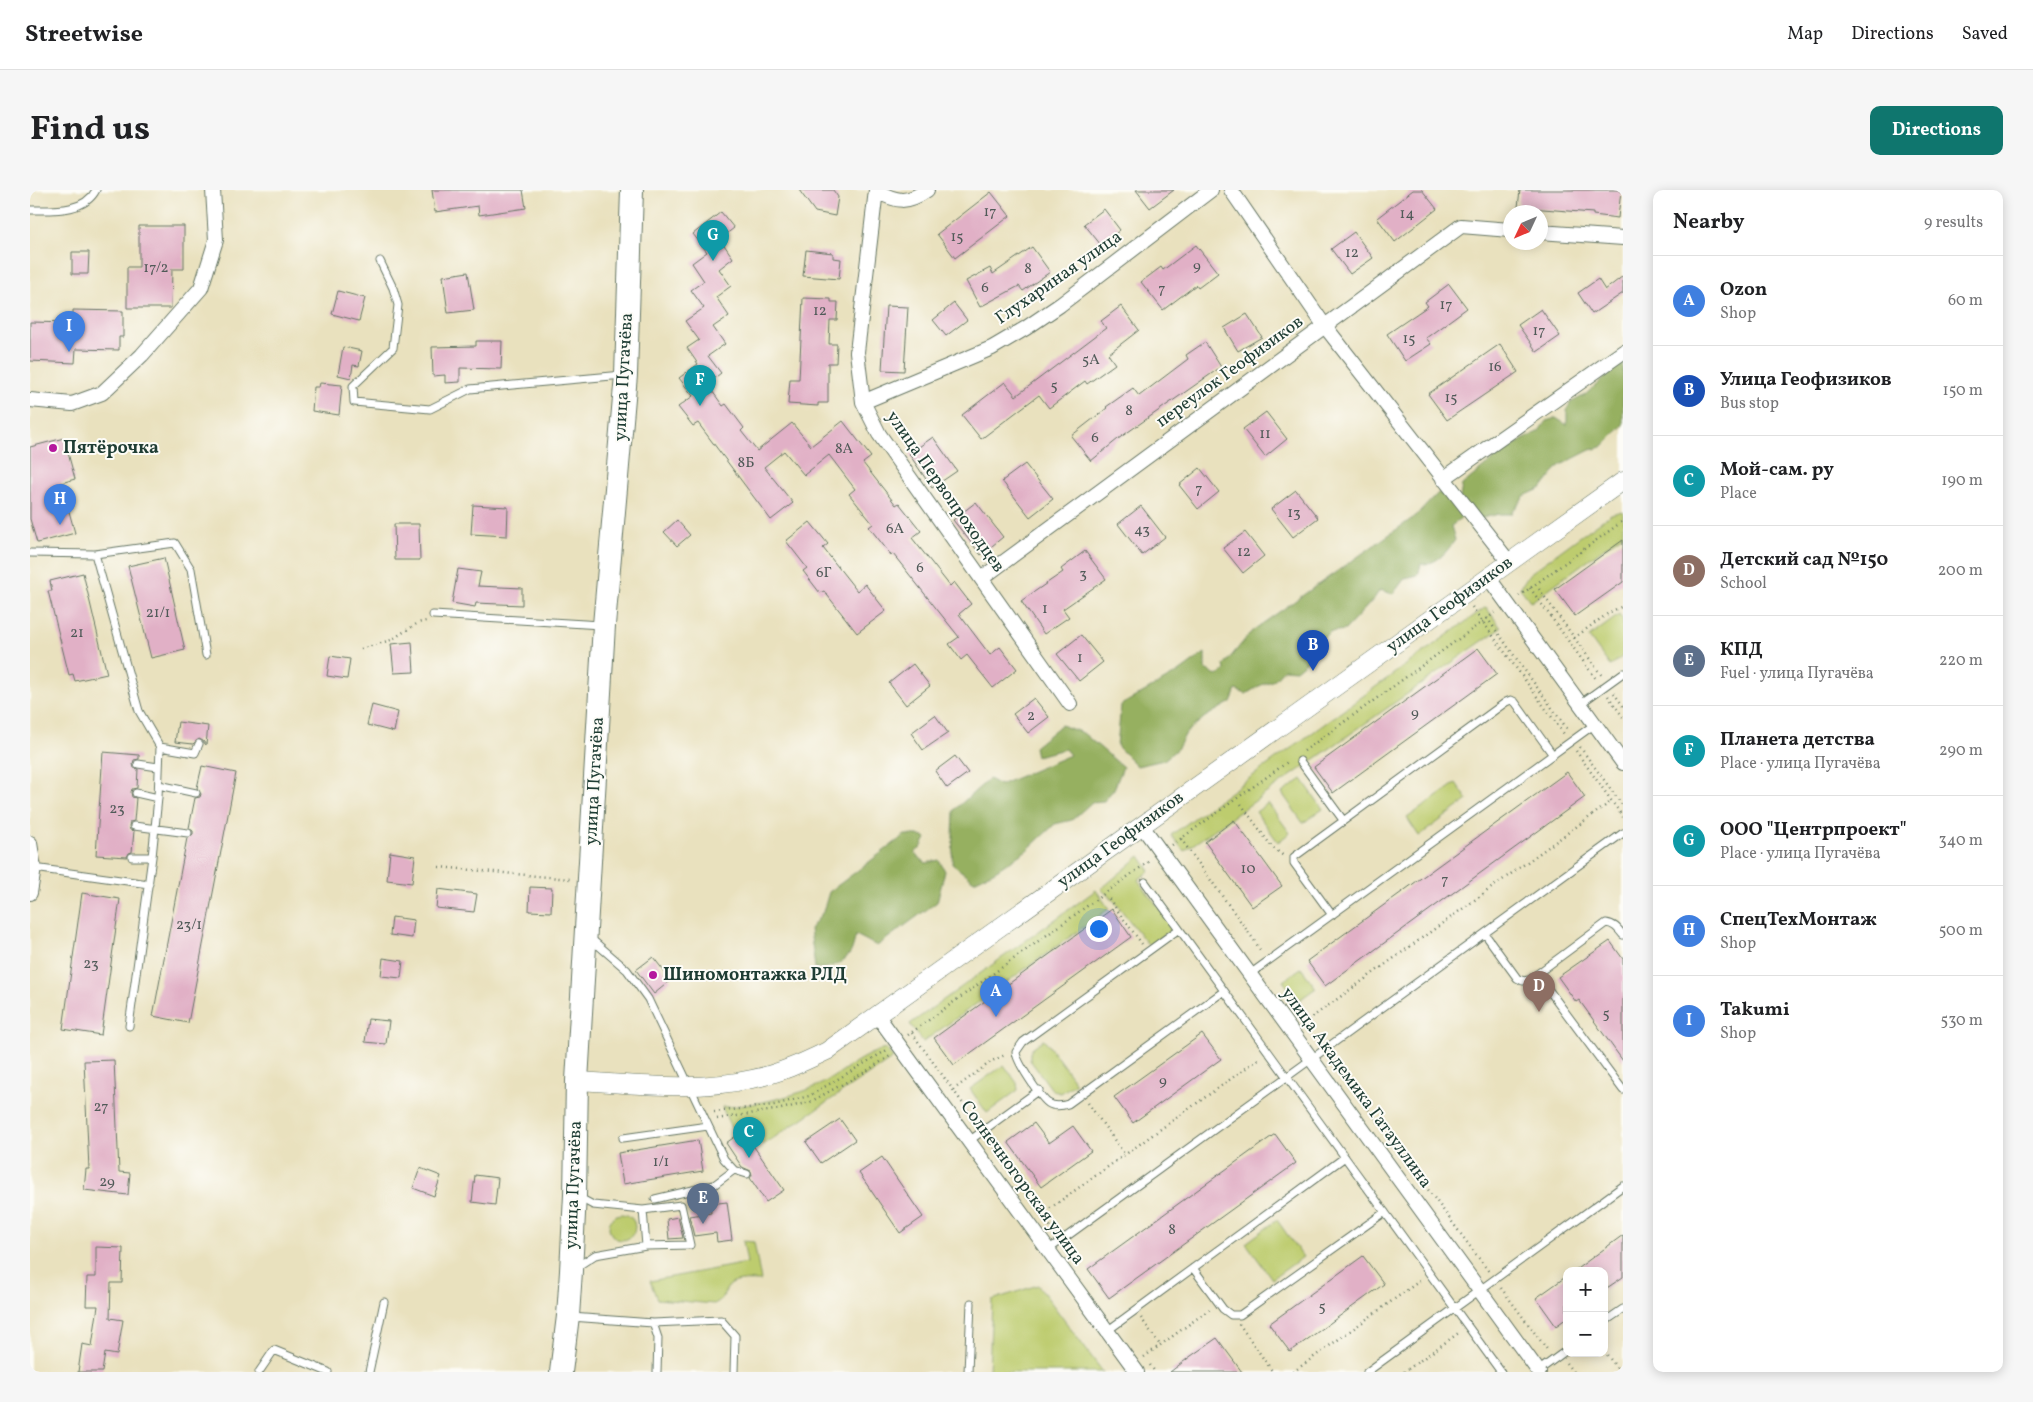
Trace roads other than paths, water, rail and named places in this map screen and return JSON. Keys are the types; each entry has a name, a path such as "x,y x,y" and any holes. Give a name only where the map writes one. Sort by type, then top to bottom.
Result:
{"main road":[{"name":"улица Пугачёва","path":"561,1372 571,1271 575,1195 577,1081 604,625 626,375 632,190"}],"street":[{"path":"30,400 72,404 102,393 142,355 201,288 216,240 213,190"},
{"path":"876,190 889,198 907,201 927,190"},
{"name":"улица Первопроходцев","path":"876,190 857,352 863,402 879,434 1070,704"},
{"name":"Глухариная улица","path":"863,402 992,348 1026,328 1060,305 1211,190"},
{"path":"1232,190 1324,325 1509,562"},
{"name":"переулок Геофизиков","path":"982,578 1461,226 1503,229"},
{"path":"1548,233 1623,238"},
{"path":"1443,479 1623,352"},
{"name":"улица Геофизиков","path":"577,1081 688,1086 732,1083 781,1071 826,1051 1623,481"},
{"path":"1488,577 1623,763"},
{"name":"улица Академика Гатауллина","path":"1142,826 1539,1371"},
{"path":"30,843 34,868 30,893"},
{"name":"Солнечногорская улица","path":"877,1015 1137,1372"}],"lane":[{"path":"30,210 68,209 92,199 96,190"},
{"path":"380,261 393,288 398,305 393,348 353,386 354,402 430,408 470,389 626,375"},
{"path":"30,553 95,554 175,543 192,569 206,655"},
{"path":"95,554 139,711 160,747 159,785 152,857 129,1026"},
{"path":"433,615 604,625"},
{"path":"1580,704 1623,673"},
{"path":"1332,915 1293,860 1297,853 1508,700 1515,702 1553,754"},
{"path":"1250,974 1595,724"},
{"path":"160,747 195,753 199,744"},
{"path":"1296,760 1343,820"},
{"path":"138,764 158,768"},
{"path":"159,785 196,794"},
{"path":"136,793 158,798"},
{"path":"134,826 188,833"},
{"path":"1048,1250 1623,833"},
{"path":"132,857 152,857"},
{"path":"34,868 149,884"},
{"path":"1145,882 1501,1372"},
{"path":"1485,934 1520,980 1525,981 1606,923 1617,927 1623,935"},
{"path":"1179,929 1023,1042 1016,1052 1018,1062 1038,1090 1047,1102 1058,1106 1068,1104 1224,991"},
{"path":"586,935 626,970 648,999 724,1159 734,1170 747,1174"},
{"path":"1537,974 1623,1090"},
{"path":"969,1141 1038,1090"},
{"path":"623,1138 705,1120"},
{"path":"1107,1331 1345,1158"},
{"path":"655,1199 714,1185 734,1170"},
{"path":"1367,1372 1623,1186"},
{"path":"571,1271 595,1255 646,1246 690,1245 681,1205 642,1210 593,1205 575,1195"},
{"path":"642,1210 646,1246"},
{"path":"1194,1268 1227,1312 1235,1315 1244,1314 1384,1212"},
{"path":"369,1372 384,1302"},
{"path":"968,1372 971,1303"},
{"path":"1608,1319 1623,1309"},
{"path":"568,1316 653,1323 721,1320 735,1336 734,1372"},
{"path":"653,1323 658,1338 657,1372"},
{"path":"259,1372 274,1350 328,1372"},
{"path":"1539,1371 1563,1353"}],"place":[{"name":"ООО \"Центрпроект\"","path":"713,261"},
{"name":"Takumi","path":"69,352"},
{"name":"Планета детства","path":"700,406"},
{"name":"Пятёрочка","path":"53,448"},
{"name":"СпецТехМонтаж","path":"60,525"},
{"name":"Улица Геофизиков","path":"1313,671"},
{"name":"Шиномонтажка РЛД","path":"653,975"},
{"name":"Детский сад №150","path":"1539,1012"},
{"name":"Ozon","path":"996,1017"},
{"name":"Мой-сам. ру","path":"749,1158"},
{"name":"КПД","path":"703,1224"}]}
